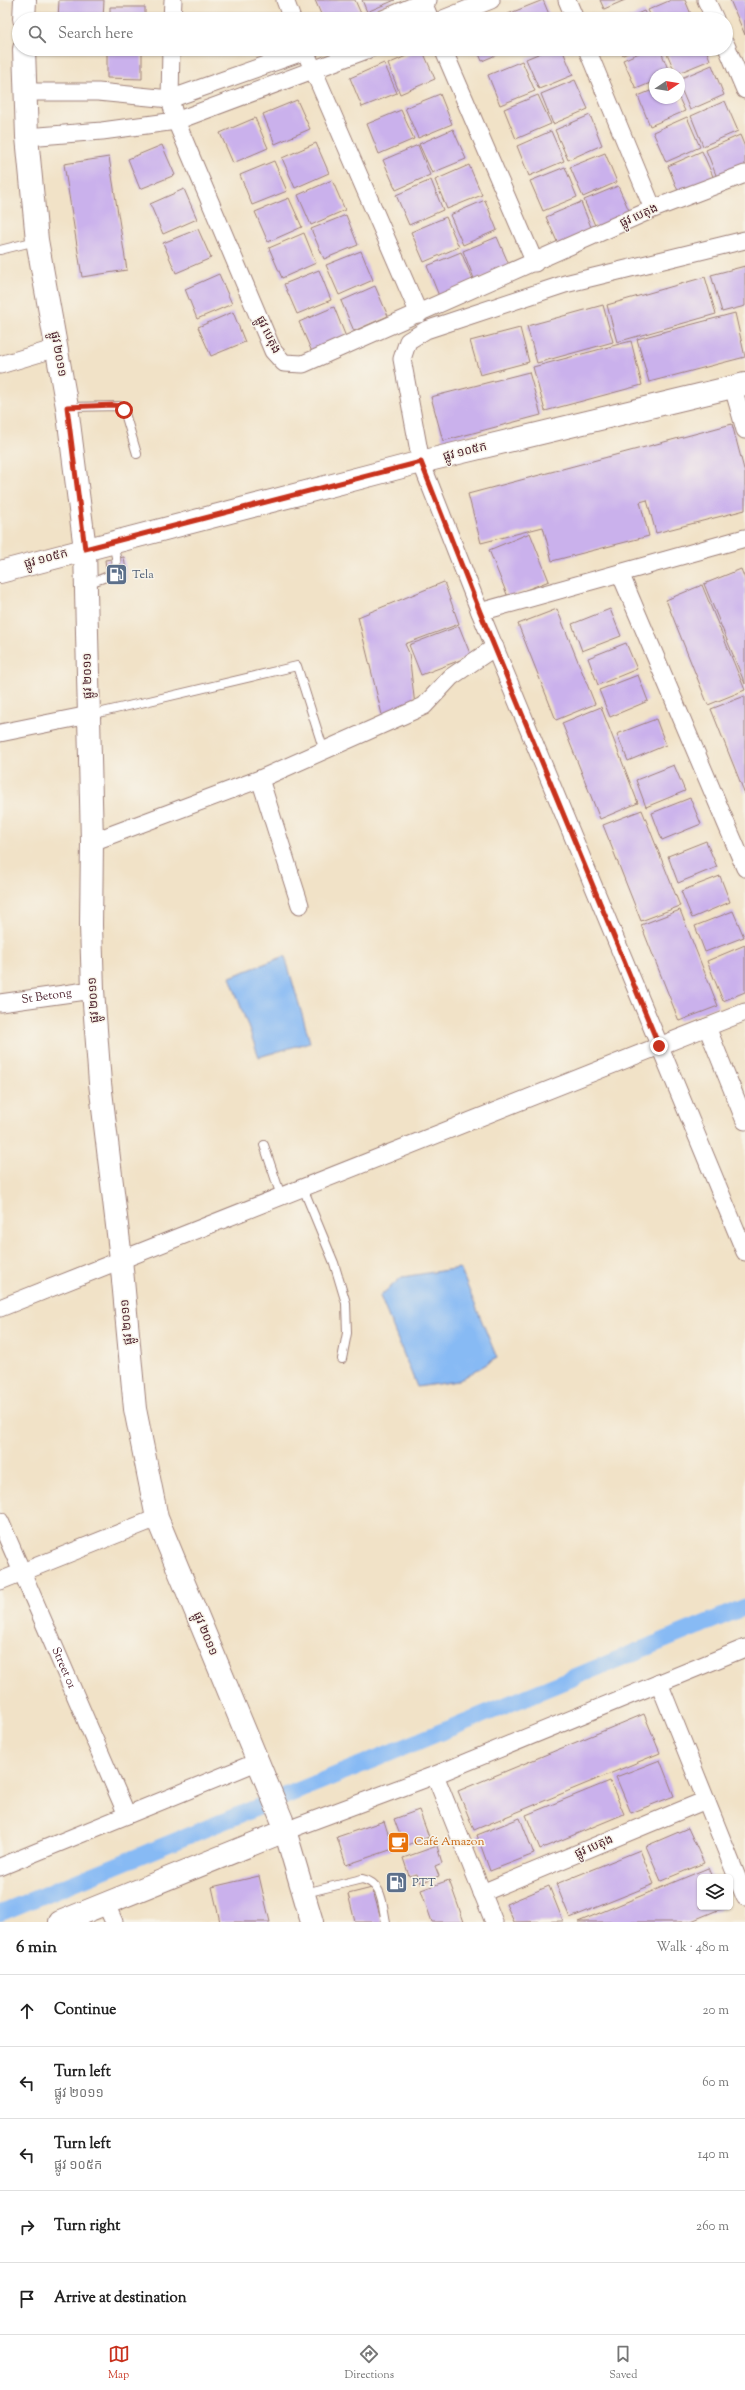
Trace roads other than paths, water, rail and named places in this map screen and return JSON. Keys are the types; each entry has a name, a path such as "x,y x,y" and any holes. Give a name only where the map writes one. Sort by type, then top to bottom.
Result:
{"main road":[{"path":"24,12 25,0"},
{"name":"ផ្លូវ ២០១១","path":"24,56 27,137 37,240 67,407 85,549 92,842 91,925 93,990 100,1083 121,1259 135,1408 157,1518 283,1825 312,1922"},
{"name":"ផ្លូវ ១០៥ក","path":"0,572 421,462 739,386"},
{"path":"60,1922 283,1825"}],"street":[{"path":"172,12 173,0"},
{"path":"285,0 289,12"},
{"path":"461,12 491,0"},
{"path":"567,0 572,12"},
{"path":"706,0 712,12"},
{"path":"399,12 424,1 428,12"},
{"name":"ផ្លូវ បេតុង","path":"171,56 170,99 176,121 273,351 284,363 303,364 653,210 745,174"},
{"path":"25,92 98,92 170,99 290,56"},
{"path":"309,56 314,71 419,314"},
{"path":"27,137 102,131 176,121 352,56"},
{"path":"446,56 535,263"},
{"path":"590,56 653,210"},
{"path":"731,56 745,90"},
{"path":"744,1248 480,612 421,462 402,359 408,341 426,330 565,284 745,240"},
{"path":"0,365 57,348"},
{"path":"739,386 745,430"},
{"path":"480,612 745,538"},
{"path":"620,573 745,868"},
{"path":"92,842 260,779 324,752 424,706 451,678 495,648"},
{"path":"0,734 89,715"},
{"path":"260,779 300,905"},
{"name":"St Betong","path":"0,1003 93,990"},
{"path":"0,1308 745,1012"},
{"path":"707,1027 745,1121"},
{"path":"0,1581 157,1518"},
{"name":"Street 01","path":"0,1521 127,1815"},
{"path":"283,1825 435,1775 745,1648"},
{"path":"659,1683 745,1896"},
{"path":"1,1862 259,1767"},
{"path":"435,1775 494,1922"},
{"name":"ផ្លូវ បេតុង","path":"482,1893 706,1800"},
{"path":"105,1902 114,1922"}],"lane":[{"path":"0,250 37,240"},
{"path":"67,407 120,406 124,410 137,454"},
{"path":"86,584 108,577 114,572 117,565 117,554 112,542"},
{"path":"89,715 297,666 324,752"},
{"path":"264,1145 281,1196"},
{"path":"303,1188 334,1263 346,1303 347,1332 342,1359"},
{"path":"304,1893 362,1879 369,1880 378,1888 386,1922"}],"water":[{"path":"285,956 310,1042 259,1057 230,977"},
{"path":"460,1268 497,1358 458,1381 417,1387 380,1296 402,1277"}],"waterway":[{"path":"0,1913 745,1607"}],"place":[{"name":"Tela","path":"116,575"},
{"name":"Café Amazon","path":"398,1842"},
{"name":"PTT","path":"396,1883"}]}
